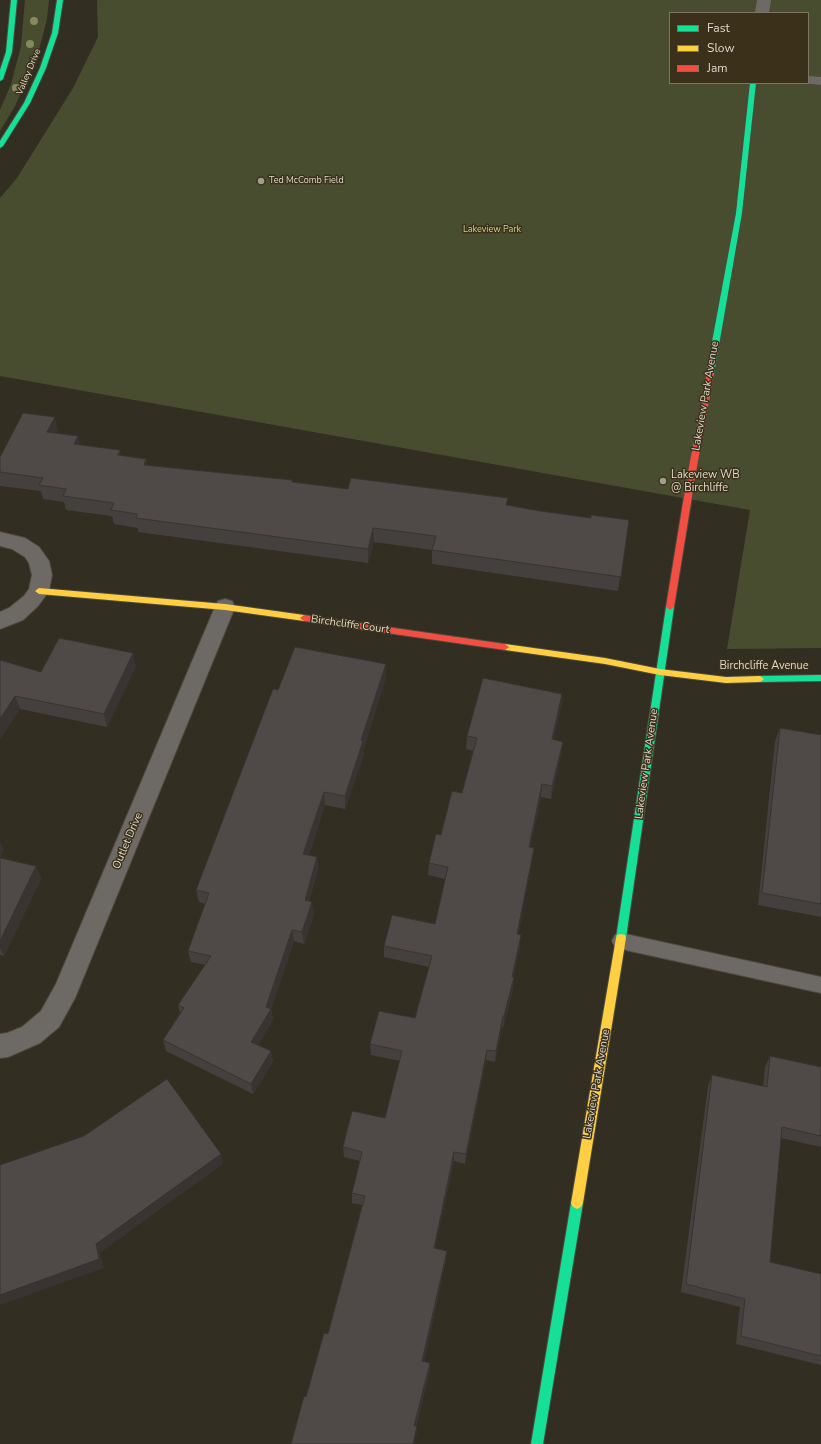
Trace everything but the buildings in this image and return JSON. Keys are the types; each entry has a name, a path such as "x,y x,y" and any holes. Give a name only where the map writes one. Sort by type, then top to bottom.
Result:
{"street":[{"path":"0,79 9,52 14,0"},
{"name":"Valley Drive","path":"0,146 27,103 43,68 55,33 60,0"},
{"path":"762,12 764,0"},
{"path":"809,80 821,81"},
{"name":"Lakeview Park Avenue","path":"537,1444 621,941 660,672 692,472 740,213 753,84"},
{"path":"0,539 18,543 32,552 39,561 42,575 39,591 31,601 16,614 0,621"},
{"name":"Birchcliffe Court","path":"39,591 226,607 605,661 660,672"},
{"name":"Outlet Drive","path":"0,1046 8,1045 31,1034 50,1019 66,990 226,607"},
{"name":"Birchcliffe Avenue","path":"660,672 726,680 821,678"}],"lane":[{"path":"621,941 821,985"}],"green space":[{"path":"25,0 49,0 47,19 35,63 15,106 0,131 0,110 11,84 21,46"},
{"name":"Lakeview Park","path":"97,0 821,0 821,648 727,649 750,510 0,376 0,198 17,178 73,88 98,37"}],"traffic: fast":[{"path":"0,79 9,52 14,0"},
{"path":"0,146 27,103 43,68 55,33 60,0"},
{"path":"710,374 739,213 753,84"},
{"path":"621,938 670,607"},
{"path":"760,679 821,678"},
{"path":"537,1444 577,1203"}],"traffic: slow":[{"path":"39,591 225,607 304,618"},
{"path":"505,647 605,661 660,672 726,680 760,679"},
{"path":"577,1203 621,938"}],"traffic: jam":[{"path":"670,607 710,374"},
{"path":"304,618 505,647"}],"place":[{"name":"Ted McComb Field","path":"261,181"},
{"name":"Lakeview WB @ Birchliffe","path":"663,481"}]}
